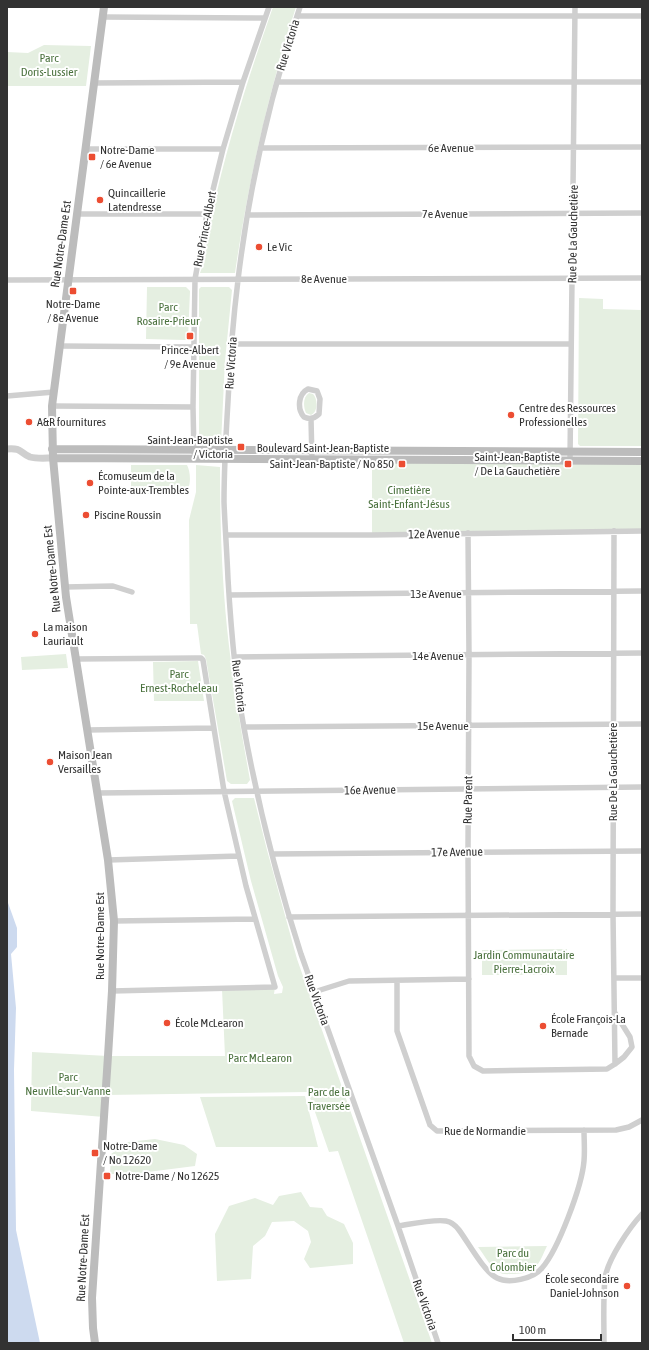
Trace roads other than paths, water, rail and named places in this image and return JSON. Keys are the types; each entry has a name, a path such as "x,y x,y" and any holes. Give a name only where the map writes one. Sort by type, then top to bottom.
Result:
{"main road":[{"name":"Rue Notre-Dame Est","path":"95,1343 92,1298 112,991 114,921 108,860 65,587 52,449 52,406 104,7"},
{"name":"Boulevard Saint-Jean-Baptiste","path":"52,449 642,452"},
{"path":"133,449 133,458"},
{"path":"349,460 350,450"},
{"name":"Boulevard Saint-Jean-Baptiste","path":"53,458 642,460"}],"street":[{"name":"Rue Prince-Albert","path":"194,459 193,346 195,279 207,214 223,149 268,7"},
{"name":"Rue Victoria","path":"300,7 277,82 261,148 248,215 238,280 231,344 225,450 224,502 229,595 235,657 244,727 272,854 289,917 438,1343"},
{"name":"Rue De La Gauchetière","path":"570,460 575,7"},
{"path":"297,16 642,16"},
{"path":"103,17 265,18"},
{"path":"95,84 243,82"},
{"path":"277,82 642,82"},
{"name":"6e Avenue","path":"261,148 642,147"},
{"path":"86,148 223,149"},
{"name":"7e Avenue","path":"248,215 642,213"},
{"path":"77,214 207,214"},
{"name":"8e Avenue","path":"7,280 642,278"},
{"path":"231,344 571,344"},
{"path":"59,346 193,346"},
{"path":"311,389 319,394 320,409 319,414 311,419 304,417 301,413 300,400 303,392 311,389"},
{"path":"7,396 54,392"},
{"path":"52,406 193,407"},
{"path":"311,419 312,460"},
{"name":"Boulevard Saint-Jean-Baptiste","path":"7,449 17,448 30,457 53,458"},
{"name":"Rue De La Gauchetière","path":"614,531 613,914 615,1064"},
{"name":"12e Avenue","path":"226,535 642,531"},
{"name":"Rue Parent","path":"468,533 468,916 470,1056 474,1066 483,1071 608,1070 615,1064"},
{"path":"65,587 109,585 132,592"},
{"name":"13e Avenue","path":"229,595 469,594 642,591"},
{"name":"14e Avenue","path":"235,657 469,656 642,653"},
{"path":"76,659 201,658 224,791 255,919 275,987 112,991"},
{"name":"15e Avenue","path":"244,727 642,724"},
{"path":"87,730 213,728"},
{"name":"16e Avenue","path":"98,793 642,787"},
{"name":"17e Avenue","path":"272,854 642,850"},
{"path":"108,860 239,856"},
{"path":"289,917 642,914"},
{"path":"114,921 255,919"},
{"path":"614,978 642,978"},
{"path":"314,992 349,981 469,979"},
{"name":"Rue de Normandie","path":"396,981 398,1032 428,1121 432,1128 437,1131 616,1130 629,1127 642,1120"},
{"path":"615,1013 630,1037 632,1047 624,1057 615,1064"},
{"path":"398,1226 447,1221 454,1224 460,1230 488,1271 497,1278 516,1280 533,1276 542,1268 566,1224 582,1172 584,1161 584,1130"},
{"path":"604,1343 605,1277 609,1265 628,1231 642,1214"}],"water":[{"path":"7,900 17,928 17,947 11,954 16,1008 14,1070 16,1230 40,1343 7,1343"}],"place":[{"name":"Notre-Dame / 6e Avenue","path":"92,157"},
{"name":"Quincaillerie Latendresse","path":"100,200"},
{"name":"Le Vic","path":"259,247"},
{"name":"Notre-Dame / 8e Avenue","path":"73,291"},
{"name":"Prince-Albert / 9e Avenue","path":"190,336"},
{"name":"Centre des Ressources Professionelles","path":"511,415"},
{"name":"A&R fournitures","path":"29,422"},
{"name":"Saint-Jean-Baptiste / Victoria","path":"241,447"},
{"name":"Saint-Jean-Baptiste / No 850","path":"402,464"},
{"name":"Saint-Jean-Baptiste / De La Gauchetière","path":"568,464"},
{"name":"Écomuseum de la Pointe-aux-Trembles","path":"90,483"},
{"name":"Piscine Roussin","path":"86,515"},
{"name":"La maison Lauriault","path":"35,634"},
{"name":"Maison Jean Versailles","path":"50,762"},
{"name":"École McLearon","path":"167,1023"},
{"name":"École François-La Bernade","path":"543,1026"},
{"name":"Notre-Dame / No 12620","path":"95,1153"},
{"name":"Notre-Dame / No 12625","path":"107,1176"},
{"name":"École secondaire Daniel-Johnson","path":"627,1286"}],"park label":[{"name":"Parc Doris-Lussier","path":"49,65"},
{"name":"Parc Rosaire-Prieur","path":"168,314"},
{"name":"Cimetière Saint-Enfant-Jésus","path":"409,497"},
{"name":"Parc Ernest-Rocheleau","path":"179,681"},
{"name":"Jardin Communautaire Pierre-Lacroix","path":"524,962"},
{"name":"Parc McLearon","path":"260,1058"},
{"name":"Parc Neuville-sur-Vanne","path":"68,1084"},
{"name":"Parc de la Traversée","path":"329,1099"},
{"name":"Parc du Colombier","path":"513,1260"}]}
